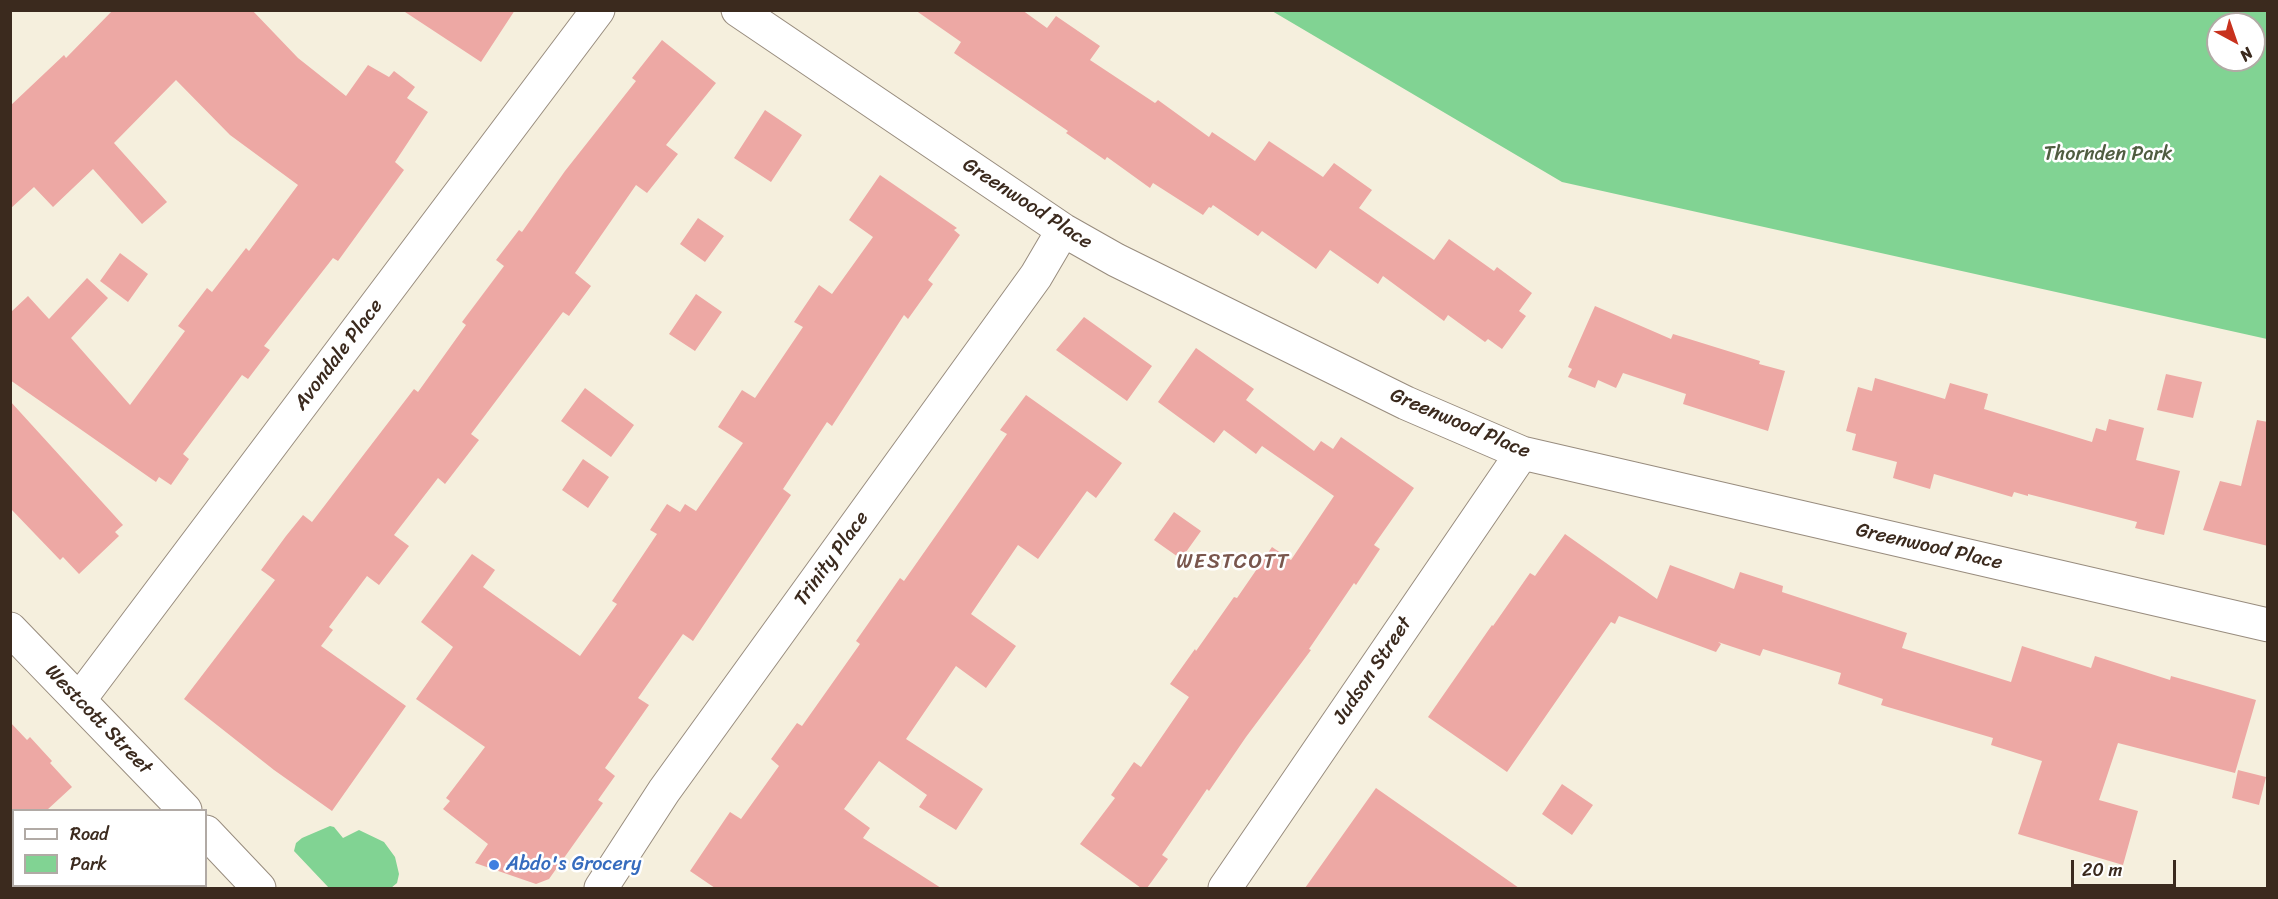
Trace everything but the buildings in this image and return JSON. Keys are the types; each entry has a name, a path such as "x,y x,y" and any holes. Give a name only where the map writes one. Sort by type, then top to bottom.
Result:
{"street":[{"name":"Avondale Place","path":"79,700 598,10"},
{"name":"Greenwood Place","path":"738,10 1063,230 1116,260 1406,402 1522,453 2268,625"},
{"name":"Trinity Place","path":"601,888 664,791 1036,276 1063,230"},
{"name":"Judson Street","path":"1225,888 1522,453"},
{"name":"Westcott Street","path":"10,629 184,809"},
{"path":"207,833 259,888"}],"green space":[{"name":"Thornden Park","path":"1272,11 2267,11 2267,339 1562,182"},
{"path":"330,826 334,827 343,838 359,830 384,842 395,857 399,874 397,883 391,888 329,888 294,851 296,843 302,838"}],"place":[{"name":"Abdo's Grocery","path":"494,865"}],"district":[{"name":"WESTCOTT","path":"1233,563"}]}
